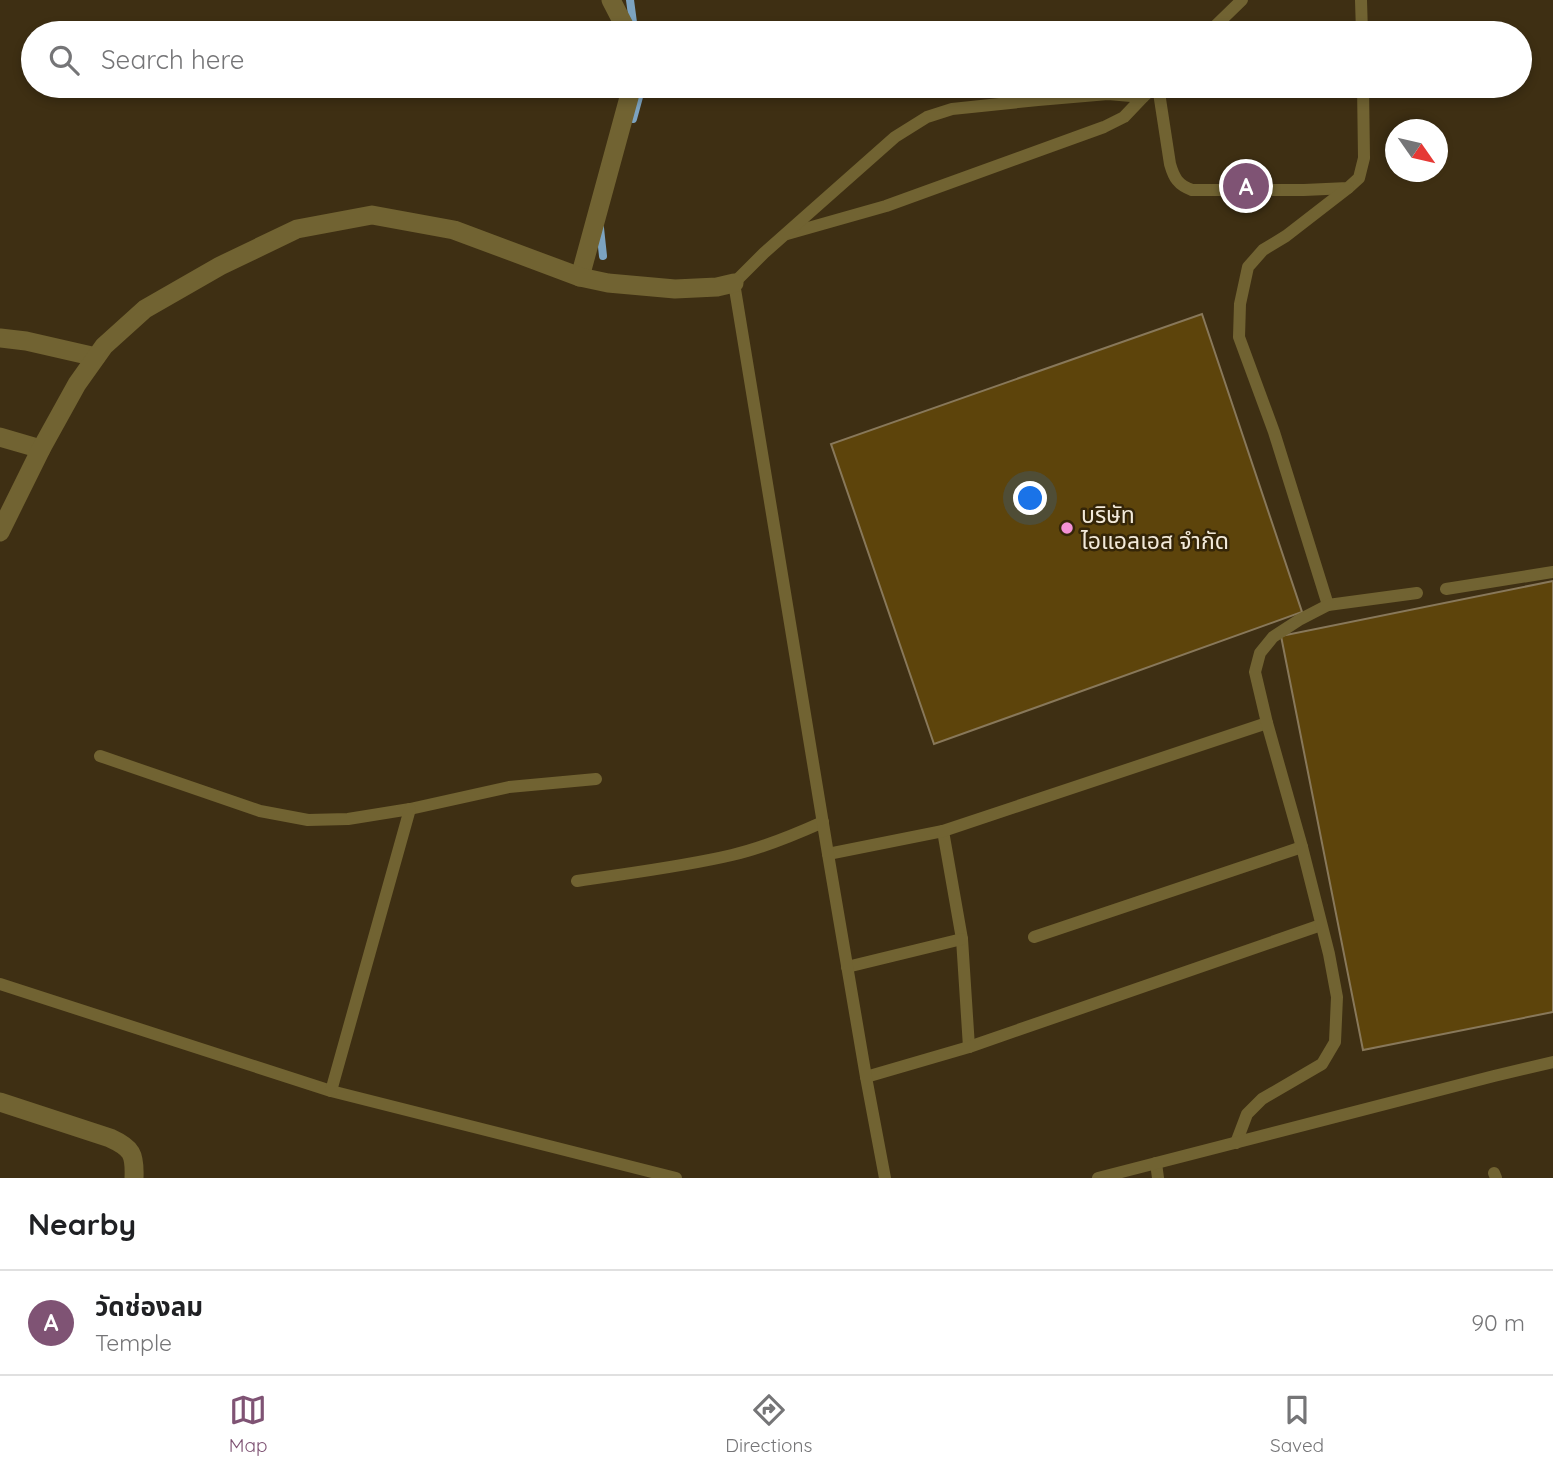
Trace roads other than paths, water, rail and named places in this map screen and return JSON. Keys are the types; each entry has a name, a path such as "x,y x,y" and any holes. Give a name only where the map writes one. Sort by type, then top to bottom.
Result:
{"street":[{"path":"611,0 622,21"},
{"path":"580,277 628,98"},
{"path":"0,532 77,384 104,346 145,309 220,266 298,229 372,215 454,230 580,277 608,283 675,289 717,287 734,283"},
{"path":"0,338 26,341 96,357"},
{"path":"0,437 41,449"},
{"path":"0,1102 125,1145 133,1155 134,1178"}],"lane":[{"path":"1220,21 1242,0"},
{"path":"1361,0 1362,21"},
{"path":"885,1178 847,967 734,283 895,137 927,117 952,109 1061,98"},
{"path":"784,235 886,206 1104,127 1124,117 1142,98"},
{"path":"1158,98 1173,176 1181,186 1192,190 1348,188"},
{"path":"1328,605 1273,432 1238,337 1240,304 1248,267 1263,250 1286,236 1359,178 1364,158 1363,98"},
{"path":"1446,589 1553,572"},
{"path":"1236,1143 1247,1114 1262,1099 1322,1064 1335,1042 1337,997 1329,954 1255,672 1260,653 1273,637 1298,620 1328,605 1416,593"},
{"path":"828,854 943,831 1267,723"},
{"path":"100,756 260,811 308,820 348,819 410,809 509,787 596,779"},
{"path":"331,1091 410,809"},
{"path":"577,881 734,855 823,822"},
{"path":"943,831 962,939 969,1047"},
{"path":"1034,937 1302,847"},
{"path":"866,1077 969,1047 1321,925"},
{"path":"847,967 962,939"},
{"path":"0,984 331,1091 676,1178"},
{"path":"1098,1178 1553,1062"},
{"path":"1156,1163 1158,1178"}],"waterway":[{"path":"630,0 633,21"},
{"path":"633,119 639,98"},
{"path":"600,228 603,256"}],"place":[{"name":"วัดช่องลม","path":"1246,186"},
{"name":"บริษัท ไอแอลเอส จำกัด","path":"1067,528"}]}
